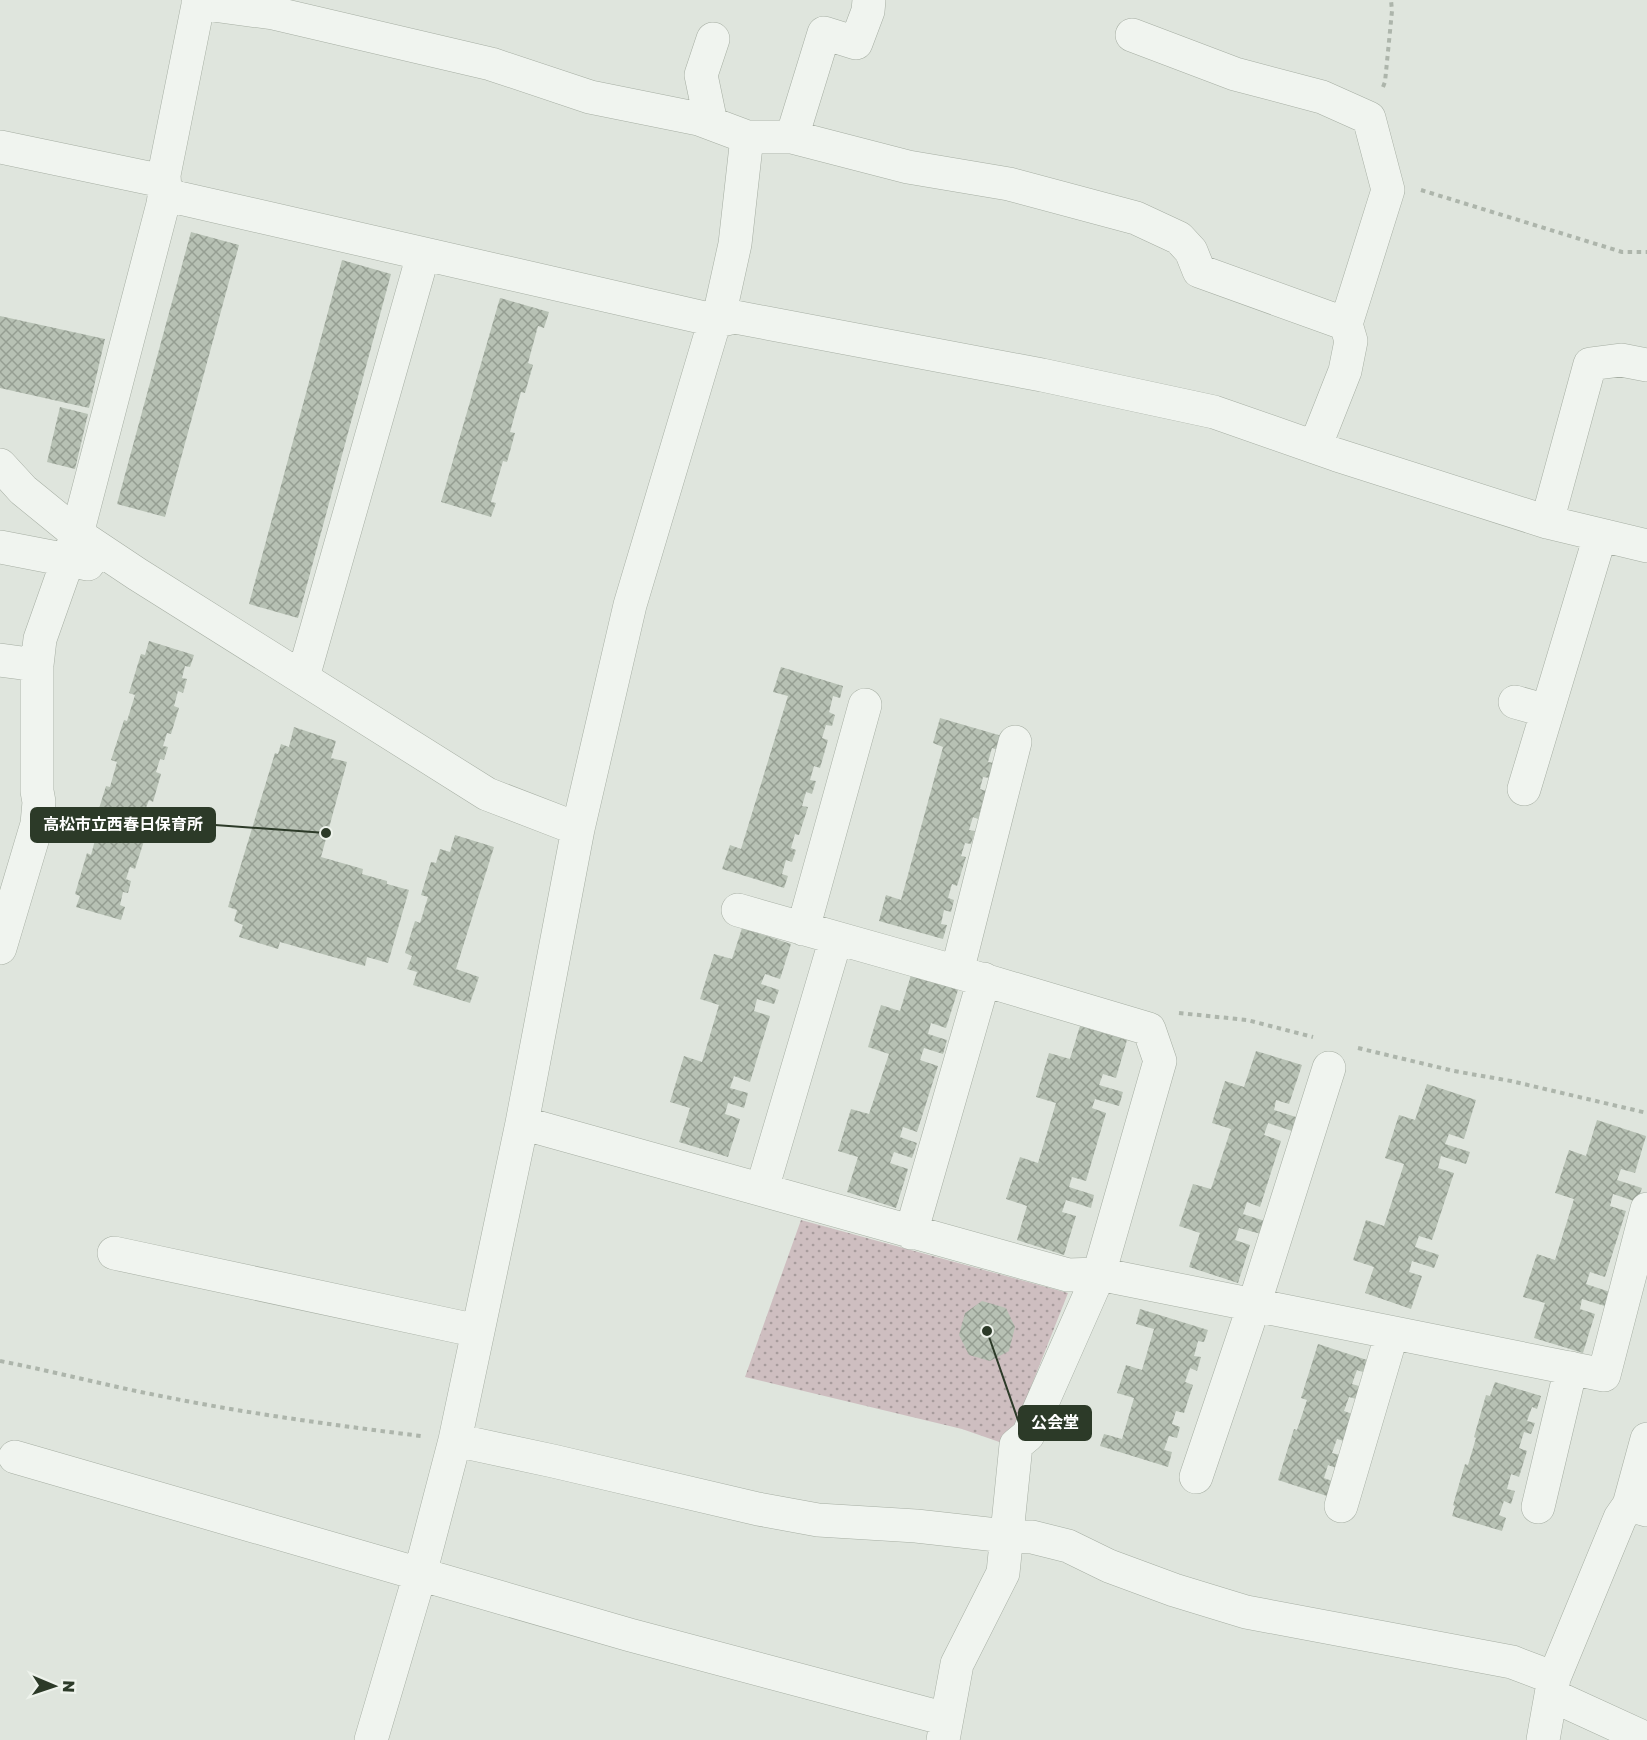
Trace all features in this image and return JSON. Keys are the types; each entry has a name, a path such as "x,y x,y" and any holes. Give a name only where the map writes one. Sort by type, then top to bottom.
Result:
{"street":[{"path":"792,137 824,33 856,43 868,11 869,0"},
{"path":"0,948 37,824 39,802 37,791 37,665 40,639 72,547 165,190 164,175 199,2 273,13 491,64 590,97 699,119 747,137 792,137 908,167 1009,184 1136,218 1179,238 1191,251 1199,270 1346,324"},
{"path":"1132,34 1235,74 1323,97 1369,118 1388,190 1346,324 1351,341 1345,371 1316,447"},
{"path":"711,123 701,75 713,39"},
{"path":"371,1740 420,1574 455,1440 522,1123 578,829 630,605 712,330 718,321 735,244 747,137"},
{"path":"0,147 158,180 174,197 718,321 735,316 1214,411 1316,447 1547,522 1639,544"},
{"path":"303,677 423,255"},
{"path":"1547,522 1590,364 1620,360 1647,365"},
{"path":"0,465 72,547"},
{"path":"1524,789 1600,536"},
{"path":"0,547 72,547 137,574 487,794 578,829"},
{"path":"0,660 37,665"},
{"path":"1515,702 1547,711"},
{"path":"803,929 866,705"},
{"path":"911,1233 971,976 1016,742"},
{"path":"15,1457 630,1635 944,1730 957,1664 1003,1573 1017,1445 1028,1435 1099,1274 1160,1061 1149,1029 738,910"},
{"path":"762,1189 836,938"},
{"path":"1196,1477 1254,1305 1327,1054"},
{"path":"522,1123 1068,1275 1099,1274 1604,1375 1647,1209"},
{"path":"114,1253 478,1331"},
{"path":"1341,1506 1392,1333"},
{"path":"1538,1507 1571,1368"},
{"path":"1543,1740 1552,1686 1620,1518 1638,1508 1647,1439"},
{"path":"455,1440 758,1509 818,1520 1032,1537 1068,1546 1120,1570 1174,1590 1246,1612 1512,1662 1644,1739"}],"path":[{"path":"1369,118 1385,82 1392,11 1391,0"},
{"path":"1388,190 1411,186 1622,252 1647,252"},
{"path":"1178,1013 1247,1020 1327,1054"},
{"path":"1358,1048 1647,1113"},
{"path":"0,1361 59,1372 155,1395 356,1428 455,1440"}],"shaded area":[{"path":"801,1220 1068,1293 1008,1445 962,1429 745,1377"}],"building":[{"path":"191,232 239,245 165,517 117,504"},
{"path":"342,260 391,274 298,618 249,604"},
{"path":"500,298 549,312 544,328 538,326 528,363 533,365 525,393 521,392 510,432 515,433 507,462 503,461 491,502 496,503 491,517 441,502"},
{"path":"0,316 105,339 89,408 0,388"},
{"path":"60,407 88,414 75,469 47,462"},
{"path":"149,641 194,655 190,667 185,666 182,678 187,679 183,693 178,691 174,706 179,708 171,734 167,733 163,746 168,747 164,760 160,759 156,772 161,774 153,802 149,800 144,813 148,815 145,827 142,826 138,839 144,841 135,869 130,867 126,879 131,881 128,893 123,892 120,905 125,907 121,920 76,907 80,896 75,894 87,853 91,855 98,829 93,828 106,786 110,787 117,762 111,760 135,695 129,693 141,654 145,655"},
{"path":"781,667 843,686 840,698 833,696 829,712 835,715 832,726 826,725 822,738 828,740 820,768 814,766 810,780 816,781 812,794 806,792 802,806 808,807 799,835 795,834 791,848 796,850 792,862 786,860 782,874 788,876 784,888 722,869 730,845 741,849 788,696 773,692"},
{"path":"940,718 1002,736 998,750 992,748 988,762 994,763 990,778 983,777 980,789 986,791 978,819 973,817 969,830 975,831 971,844 965,843 961,856 966,857 957,886 952,884 948,898 954,900 951,912 944,910 941,924 947,925 943,939 879,921 886,895 901,900 943,747 933,743"},
{"path":"294,727 336,741 331,758 347,762 321,857 363,869 362,874 409,890 388,963 367,957 365,966 280,942 278,949 239,937 243,925 234,921 237,910 228,907 275,753 278,754 281,744 289,747"},
{"path":"455,835 494,847 456,969 479,977 470,1003 413,985 417,972 407,969 412,956 405,953 415,921 420,923 428,897 421,895 431,862 436,863 440,849 450,852"},
{"path":"742,928 791,944 780,979 765,974 761,984 779,990 774,1004 757,999 754,1011 770,1016 750,1082 734,1076 730,1088 748,1093 744,1108 728,1103 725,1114 740,1119 728,1157 679,1142 690,1108 670,1102 684,1056 702,1062 719,1005 700,999 714,954 732,959"},
{"path":"911,975 958,990 946,1028 931,1023 928,1034 947,1040 943,1054 924,1048 920,1060 938,1066 917,1132 903,1127 900,1137 917,1143 912,1158 894,1152 890,1163 908,1169 896,1208 847,1192 858,1157 838,1151 851,1109 869,1114 889,1054 868,1047 881,1005 900,1011"},
{"path":"1080,1026 1127,1040 1116,1078 1103,1074 1099,1085 1123,1092 1119,1106 1095,1099 1092,1108 1106,1113 1086,1181 1072,1177 1069,1187 1094,1195 1091,1208 1066,1200 1062,1212 1076,1216 1064,1255 1017,1240 1027,1206 1006,1199 1020,1157 1038,1163 1056,1103 1036,1097 1049,1053 1070,1059"},
{"path":"1256,1051 1302,1065 1289,1104 1276,1100 1274,1110 1296,1117 1292,1131 1268,1123 1264,1135 1281,1141 1260,1207 1247,1202 1243,1214 1265,1221 1261,1234 1239,1228 1235,1240 1250,1245 1238,1283 1189,1267 1200,1233 1179,1226 1193,1184 1211,1189 1231,1129 1212,1123 1225,1081 1244,1087"},
{"path":"1427,1084 1476,1100 1464,1139 1449,1134 1445,1144 1470,1152 1466,1164 1441,1156 1438,1168 1454,1173 1432,1240 1419,1236 1415,1247 1439,1255 1434,1268 1412,1261 1409,1272 1422,1276 1411,1309 1365,1293 1374,1267 1353,1260 1366,1220 1384,1226 1404,1164 1385,1158 1399,1115 1415,1120"},
{"path":"1597,1120 1646,1136 1635,1173 1621,1169 1617,1180 1642,1188 1637,1202 1613,1194 1610,1206 1626,1211 1605,1277 1590,1272 1586,1284 1613,1293 1608,1307 1582,1299 1580,1309 1595,1314 1583,1353 1534,1338 1545,1303 1523,1297 1537,1254 1555,1260 1574,1199 1555,1193 1569,1150 1586,1156"},
{"path":"982,1301 1006,1308 1015,1327 1009,1351 990,1361 969,1355 959,1335 965,1313"},
{"path":"1140,1309 1208,1330 1204,1342 1198,1341 1194,1356 1201,1357 1197,1371 1190,1368 1185,1382 1193,1385 1184,1413 1176,1411 1172,1424 1180,1427 1177,1438 1169,1436 1164,1450 1172,1452 1168,1467 1100,1446 1104,1434 1122,1439 1134,1398 1117,1393 1126,1365 1142,1370 1154,1329 1136,1324"},
{"path":"1318,1344 1367,1360 1363,1372 1357,1370 1352,1384 1359,1386 1356,1399 1349,1397 1344,1411 1352,1414 1344,1441 1337,1439 1332,1453 1340,1455 1336,1468 1328,1465 1324,1478 1332,1481 1327,1496 1278,1480 1294,1429 1297,1430 1307,1400 1301,1398"},
{"path":"1495,1382 1541,1396 1537,1409 1532,1407 1527,1421 1535,1423 1531,1434 1524,1432 1519,1448 1527,1451 1519,1477 1511,1474 1507,1489 1515,1491 1511,1504 1504,1501 1499,1515 1506,1518 1502,1531 1452,1516 1455,1506 1453,1505 1465,1464 1468,1465 1486,1395 1490,1396"}],"place":[{"name":"高松市立西春日保育所","path":"326,833"},
{"name":"公会堂","path":"987,1331"}]}
